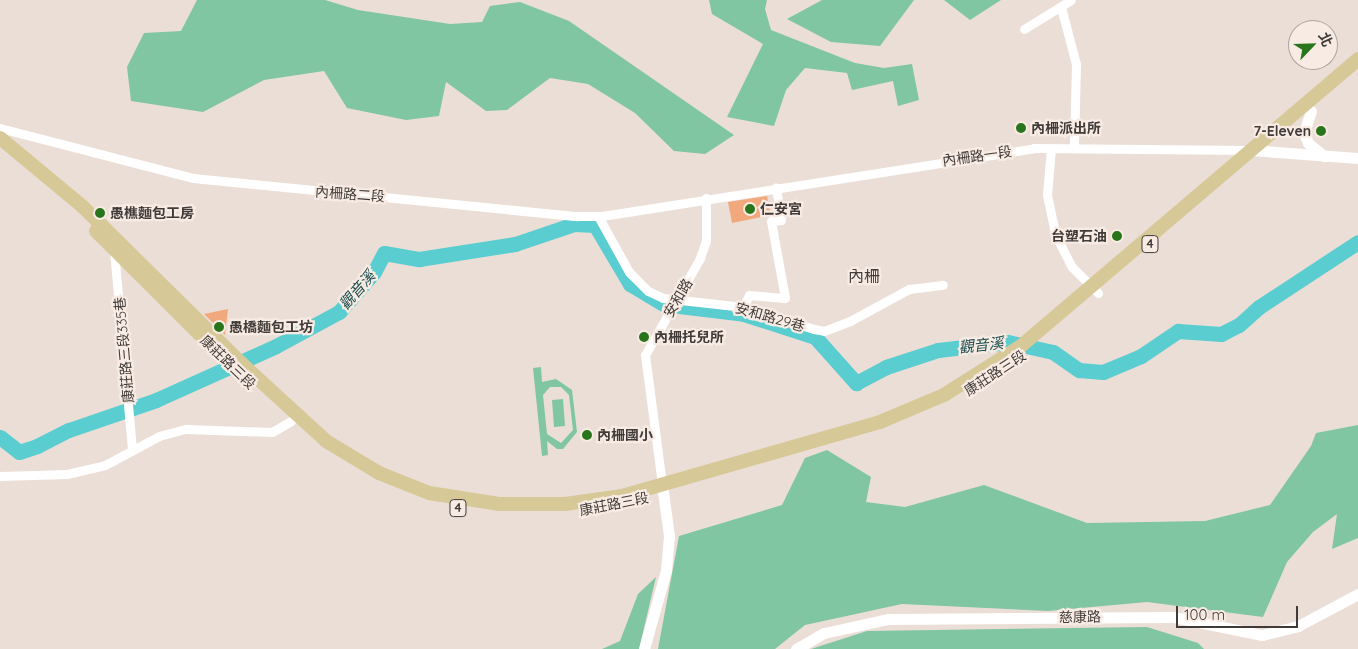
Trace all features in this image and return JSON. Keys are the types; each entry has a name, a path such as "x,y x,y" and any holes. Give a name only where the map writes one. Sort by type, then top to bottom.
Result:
{"main road":[{"name":"4","path":"1255,152 1358,59"},
{"name":"4","path":"1255,152 1311,110 1358,70"},
{"name":"康莊路三段","path":"0,138 32,161 114,235 297,416 326,441 378,473 429,494 526,506 594,501 663,489"},
{"name":"康莊路三段","path":"0,146 71,206 114,251 291,421 346,464 399,492 457,508 522,514 568,513 663,489 914,409 1016,355 1095,290 1255,152"}],"street":[{"path":"1024,30 1071,0"},
{"path":"1061,7 1076,64 1074,148"},
{"path":"1311,110 1304,132 1308,143 1324,156"},
{"name":"內柵路二段","path":"0,128 193,178 598,216 706,198"},
{"path":"1051,148 1047,195 1055,234 1072,267 1095,290"},
{"name":"內柵路一段","path":"706,198 1051,148 1255,152"},
{"path":"1255,152 1358,158"},
{"path":"743,308 749,295 785,298 771,221 781,220 776,187"},
{"name":"安和路","path":"663,489 645,355 677,300 706,242 706,198"},
{"name":"安和路29巷","path":"598,216 629,272 648,291 677,300 743,308 824,331 850,321 909,289 943,285"},
{"name":"康莊路三段335巷","path":"114,251 132,450"},
{"path":"0,476 67,474 105,465 159,436 186,429 272,432 291,421"},
{"path":"644,649 666,570 669,536 663,489"},
{"name":"慈康路","path":"796,649 824,633 888,619 1174,617 1262,635 1298,626 1358,594"}],"green space":[{"path":"197,0 325,0 358,10 450,24 482,22 490,6 520,2 569,21 734,135 705,154 674,151 635,113 588,84 550,78 507,110 486,111 446,82 439,116 406,120 347,108 324,71 264,80 203,112 131,101 127,67 144,33 181,31"},
{"path":"709,0 767,0 765,9 771,30 855,63 884,68 912,64 919,100 898,106 893,81 852,90 847,73 805,68 786,90 774,126 727,117 763,44 712,14"},
{"path":"822,0 914,0 880,46 831,42 787,19"},
{"path":"944,0 1001,0 970,20"},
{"path":"541,367 542,382 556,379 572,390 577,432 563,449 557,449 547,441 548,455 542,456 533,368","holes":["550,387 561,387 569,395 573,430 561,443 547,434 543,395"]},
{"path":"563,399 565,426 554,427 552,400"},
{"path":"1358,425 1358,538 1332,549 1337,514 1313,532 1287,562 1263,617 1147,602 1048,611 902,604 805,625 775,649 658,649 679,536 782,505 805,458 827,450 871,477 866,502 905,507 984,485 1087,523 1205,521 1270,505 1311,446 1316,433"},
{"path":"656,577 639,649 602,649 620,641 638,594"},
{"path":"1147,627 1198,643 1204,649 811,649 867,631"}],"building":[{"name":"仁安宮","path":"767,196 771,215 732,223 728,202"},
{"name":"愚橋麵包工坊","path":"228,309 225,335 204,314"}],"waterway":[{"name":"觀音溪","path":"0,437 19,452 37,446 69,430 156,400 276,346 339,312 374,272 384,253 419,259 515,244 574,224 595,225 630,284 665,305"},
{"name":"觀音溪","path":"679,306 744,314 815,337 856,383 886,367 938,350 1008,342 1053,352 1079,370 1103,372 1141,356 1178,331 1221,334 1239,325 1259,307 1358,242"}],"place":[{"name":"內柵派出所","path":"1021,128"},
{"name":"7-Eleven","path":"1321,131"},
{"name":"仁安宮","path":"750,209"},
{"name":"愚樵麵包工房","path":"100,213"},
{"name":"台塑石油","path":"1117,236"},
{"name":"愚橋麵包工坊","path":"219,327"},
{"name":"內柵托兒所","path":"644,337"},
{"name":"內柵國小","path":"587,435"}],"district":[{"name":"內柵","path":"864,276"}]}
